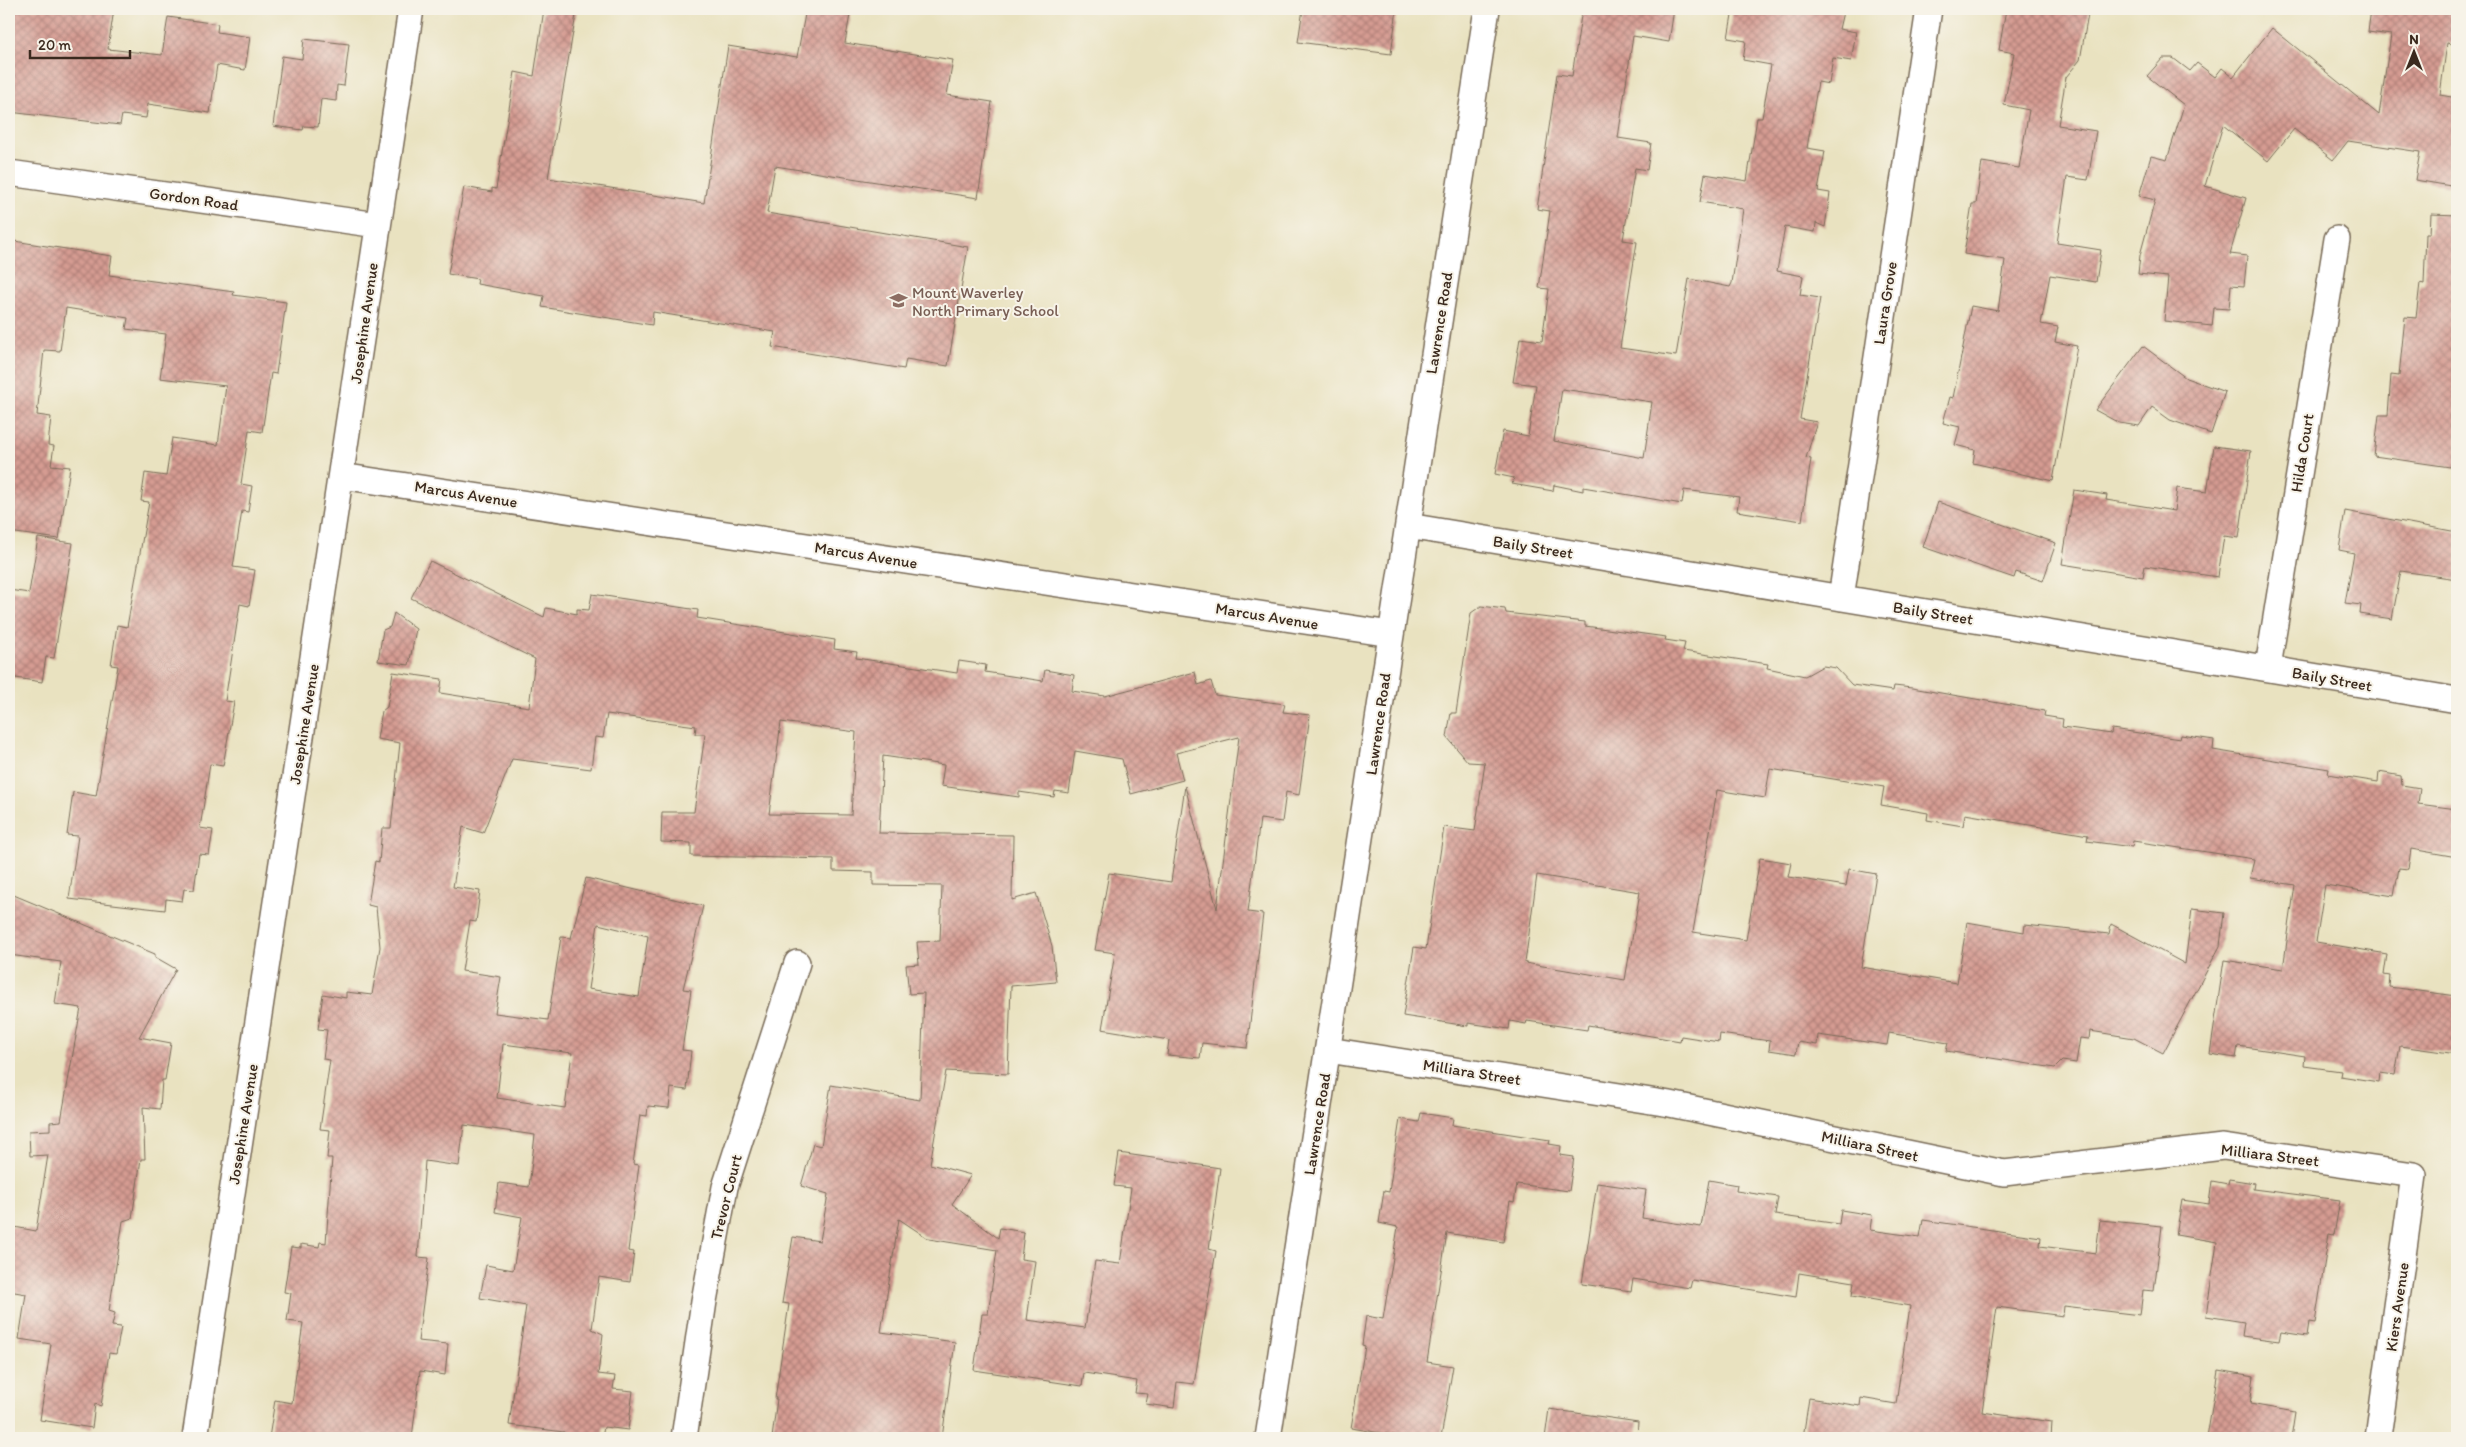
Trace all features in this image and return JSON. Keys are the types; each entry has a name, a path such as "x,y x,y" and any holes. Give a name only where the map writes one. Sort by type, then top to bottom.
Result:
{"street":[{"name":"Josephine Avenue","path":"195,1438 411,9"},
{"name":"Lawrence Road","path":"1268,1438 1487,9"},
{"name":"Laura Grove","path":"1841,598 1929,9"},
{"name":"Gordon Road","path":"9,173 378,225"},
{"name":"Hilda Court","path":"2268,667 2337,238"},
{"name":"Marcus Avenue","path":"341,476 1391,634"},
{"name":"Baily Street","path":"1408,526 2268,667 2457,700"},
{"name":"Trevor Court","path":"684,1438 704,1302 725,1187 797,963"},
{"name":"Milliara Street","path":"1328,1050 1670,1104 2004,1173 2223,1146 2414,1175"},
{"name":"Kiers Avenue","path":"2378,1438 2414,1175"}],"building":[{"path":"9,9 114,9 108,49 162,55 168,17 218,24 217,32 250,37 245,70 217,65 210,113 148,104 146,118 122,115 120,125 9,112"},
{"path":"544,9 577,9 548,178 704,203 728,46 797,57 806,9 851,9 845,43 953,60 947,95 992,102 978,198 775,166 767,213 968,247 948,366 906,359 904,369 772,347 775,332 653,312 652,325 542,307 544,296 477,284 478,279 448,274 464,187 492,192 492,188 496,189 515,72 534,76"},
{"path":"1303,9 1397,9 1391,54 1298,42"},
{"path":"1582,9 1674,9 1669,42 1633,36 1618,138 1651,143 1647,170 1635,168 1623,240 1637,242 1620,348 1676,356 1689,279 1730,287 1732,283 1743,209 1700,202 1705,174 1747,181 1757,118 1762,118 1771,65 1743,60 1746,41 1728,38 1733,9 1822,9 1843,12 1839,29 1856,32 1851,61 1833,58 1829,84 1818,82 1807,148 1825,151 1818,191 1830,193 1825,227 1816,223 1815,232 1785,227 1777,271 1803,276 1800,295 1820,298 1800,419 1817,422 1806,458 1811,459 1802,521 1737,511 1739,497 1684,490 1682,504 1583,487 1583,491 1554,485 1553,491 1512,484 1514,478 1495,474 1503,431 1528,436 1536,385 1513,382 1520,338 1542,341 1549,289 1539,288 1550,211 1537,209 1557,74 1572,76","holes":["1562,389 1652,402 1644,458 1554,441"]},
{"path":"2006,9 2089,9 2080,60 2066,77 2058,125 2096,131 2088,180 2067,177 2057,243 2101,250 2096,282 2050,275 2041,324 2058,327 2055,342 2077,346 2053,481 1973,463 1975,450 1955,445 1960,427 1943,423 1950,397 1953,398 1971,306 1998,311 2005,260 1964,254 1972,204 1976,204 1982,162 2019,168 2029,110 2004,105 2014,53 1999,50"},
{"path":"2371,9 2457,9 2457,45 2447,43 2440,95 2457,98 2457,162 2455,162 2451,186 2415,180 2420,152 2348,141 2333,160 2294,129 2268,161 2223,125 2205,186 2246,198 2230,254 2247,256 2244,286 2231,285 2229,309 2214,308 2212,326 2164,321 2168,277 2138,274 2140,255 2155,200 2139,196 2151,156 2167,160 2184,105 2147,76 2163,58 2173,58 2190,71 2197,63 2215,77 2222,68 2233,77 2272,28 2379,115 2391,35 2368,32"},
{"path":"304,39 349,44 344,86 337,85 336,101 321,99 318,127 304,126 303,130 273,126 282,56 302,59"},
{"path":"2431,214 2457,215 2457,468 2374,456 2379,415 2388,415 2391,375 2399,376 2405,317 2416,318 2420,283 2424,284 2426,234 2430,234"},
{"path":"14,241 112,256 109,275 234,292 233,295 286,302 276,374 271,373 262,432 249,430 241,484 252,486 248,512 242,511 233,567 255,570 249,606 240,604 225,701 234,702 223,766 210,764 200,828 213,830 209,855 199,854 194,890 184,889 182,901 166,899 165,910 69,899 78,836 67,835 73,792 96,796 118,666 111,665 117,625 127,627 149,502 141,501 145,473 166,476 172,438 218,445 226,386 160,378 166,334 126,329 128,318 66,308 60,351 44,350 37,415 51,417 48,445 54,446 51,465 70,467 59,539 9,532 9,259 11,259"},
{"path":"2143,346 2186,378 2225,392 2211,434 2170,420 2152,407 2139,426 2119,423 2095,410"},
{"path":"2214,446 2251,451 2239,538 2224,536 2218,577 2145,566 2143,577 2062,564 2074,490 2107,495 2106,500 2174,511 2177,488 2207,492"},
{"path":"1938,502 2056,543 2043,581 2016,572 2014,578 1923,547"},
{"path":"2345,511 2457,532 2457,579 2401,571 2392,619 2360,614 2361,605 2345,603 2354,553 2339,550"},
{"path":"38,538 73,543 54,658 46,657 42,682 9,677 9,590 29,593"},
{"path":"430,561 544,617 546,608 577,614 577,609 589,610 592,594 698,610 697,618 835,640 834,649 857,652 856,658 957,673 959,661 986,665 985,672 1043,681 1045,670 1074,675 1072,691 1105,696 1195,672 1198,685 1211,681 1215,695 1285,704 1283,712 1310,715 1299,795 1286,792 1282,822 1260,819 1248,912 1263,914 1247,1048 1202,1043 1200,1058 1167,1055 1169,1040 1102,1029 1115,953 1095,950 1109,873 1171,882 1185,786 1217,909 1239,737 1176,753 1183,780 1131,794 1122,759 1075,751 1069,793 1055,791 1054,797 1019,792 1019,797 941,786 944,765 883,756 879,833 1013,835 1012,900 1036,893 1052,946 1056,982 1011,986 1008,1074 946,1071 930,1164 971,1175 952,1204 998,1238 1000,1228 1024,1232 1021,1259 1035,1261 1027,1320 1085,1328 1095,1261 1120,1264 1131,1188 1114,1186 1119,1153 1220,1168 1209,1249 1216,1251 1194,1384 1177,1382 1174,1408 1146,1404 1148,1394 1135,1393 1137,1381 1084,1373 1082,1386 974,1370 982,1314 988,1314 997,1250 929,1239 899,1219 881,1332 955,1342 942,1438 772,1438 777,1399 775,1399 789,1304 782,1303 793,1237 820,1241 828,1194 801,1186 813,1144 821,1146 831,1085 920,1100 924,993 909,994 906,965 919,964 917,942 940,941 942,886 873,885 873,872 833,871 833,859 691,856 691,843 661,842 662,812 694,812 705,734 695,734 696,726 607,714 603,738 595,737 591,769 512,759 483,833 463,827 453,887 480,891 476,922 470,921 462,971 501,977 495,1013 548,1020 561,937 571,938 586,878 703,906 683,989 691,990 682,1050 691,1051 687,1090 671,1088 669,1108 648,1106 647,1116 640,1115 633,1164 639,1165 628,1251 634,1252 630,1282 599,1277 592,1329 603,1334 598,1374 615,1376 613,1389 633,1391 628,1430 604,1427 602,1438 564,1438 564,1432 509,1425 526,1306 480,1298 486,1265 513,1270 522,1217 495,1212 499,1183 529,1187 535,1135 464,1125 459,1166 425,1161 418,1257 429,1258 418,1341 448,1344 445,1375 420,1371 412,1438 269,1438 275,1400 292,1403 303,1323 287,1321 291,1293 284,1292 291,1247 301,1248 301,1244 319,1247 320,1242 326,1243 332,1158 327,1158 330,1130 320,1129 330,1060 323,1059 327,1030 318,1029 323,994 346,998 346,992 372,995 380,947 376,907 368,905 375,861 379,862 382,828 391,828 400,743 377,739 382,711 387,707 393,672 442,679 440,693 529,707 535,659 411,598","holes":["781,722 856,732 851,815 769,814","598,924 648,936 639,997 588,989","503,1044 572,1053 565,1108 497,1098"]},
{"path":"1481,606 1505,609 1506,613 1585,622 1585,626 1666,637 1665,640 1685,643 1683,651 1768,664 1767,668 1805,676 1823,666 1836,668 1852,685 1893,691 1894,686 1912,688 2045,711 2044,716 2063,719 2062,727 2111,734 2112,729 2180,739 2181,735 2214,740 2213,750 2329,769 2328,774 2378,782 2379,772 2401,776 2402,785 2420,788 2418,804 2457,809 2457,857 2411,849 2408,869 2399,868 2394,896 2325,885 2316,942 2387,954 2384,975 2390,976 2389,987 2457,996 2457,1054 2400,1046 2395,1075 2380,1073 2379,1082 2340,1076 2341,1071 2304,1066 2305,1056 2238,1046 2236,1058 2210,1054 2224,960 2283,969 2295,885 2250,878 2254,859 2133,841 2132,847 2087,841 2088,835 1965,814 1963,826 1927,820 1928,813 1881,805 1884,787 1770,769 1765,798 1717,790 1693,932 1746,940 1760,858 1791,863 1788,877 1846,886 1849,869 1876,874 1861,967 1957,983 1967,922 2024,932 2025,925 2109,934 2111,924 2185,964 2192,909 2224,913 2220,946 2163,1053 2134,1038 2090,1031 2089,1039 2080,1038 2076,1063 2062,1061 2055,1068 1946,1051 1948,1043 1889,1033 1887,1045 1818,1035 1817,1045 1798,1042 1796,1054 1769,1050 1770,1041 1720,1034 1719,1042 1681,1036 1680,1041 1588,1025 1587,1030 1527,1021 1526,1024 1510,1021 1509,1029 1468,1023 1468,1026 1403,1016 1414,947 1426,949 1444,827 1475,831 1485,763 1468,762 1447,737 1451,713 1456,713 1471,613","holes":["1537,875 1640,892 1625,980 1525,963"]},
{"path":"394,613 416,629 409,665 378,661 383,630 390,627"},
{"path":"9,893 155,954 155,957 176,969 139,1037 171,1043 165,1080 162,1080 160,1109 143,1107 145,1159 141,1159 132,1218 123,1221 109,1311 115,1313 112,1326 121,1327 116,1354 109,1353 101,1406 95,1404 92,1428 40,1420 51,1344 19,1339 26,1294 9,1291 9,1226 36,1231 48,1155 30,1156 29,1131 50,1130 50,1122 61,1121 81,1008 55,1004 61,962 9,955"},
{"path":"1421,1113 1453,1118 1452,1125 1550,1140 1549,1144 1561,1146 1560,1155 1574,1157 1569,1191 1517,1184 1514,1202 1510,1201 1503,1242 1447,1233 1427,1362 1453,1366 1441,1438 1411,1438 1351,1428 1365,1346 1362,1345 1366,1316 1383,1319 1398,1227 1379,1223 1384,1191 1389,1192 1400,1119 1419,1122"},
{"path":"2229,1179 2254,1183 2253,1189 2340,1200 2334,1235 2329,1234 2315,1323 2309,1322 2307,1336 2281,1332 2279,1341 2242,1336 2244,1322 2206,1316 2217,1242 2176,1235 2182,1200 2209,1204 2212,1181 2228,1184"},
{"path":"1709,1180 1737,1185 1736,1191 1778,1197 1775,1215 1839,1224 1841,1210 1872,1215 1870,1230 1920,1237 1923,1220 2041,1237 2040,1246 2096,1253 2100,1220 2162,1226 2154,1291 2143,1290 2140,1315 2064,1306 2063,1316 1997,1307 1982,1412 2052,1422 2051,1438 1803,1438 1809,1398 1860,1406 1861,1398 1896,1404 1910,1306 1852,1296 1854,1282 1799,1273 1796,1297 1692,1280 1690,1288 1633,1279 1631,1291 1582,1284 1597,1183 1646,1190 1642,1218 1701,1227"},
{"path":"2218,1370 2254,1376 2250,1404 2295,1412 2291,1438 2207,1438"},
{"path":"1549,1409 1638,1422 1637,1438 1545,1438"}],"place":[{"name":"Mount Waverley North Primary School","path":"898,301"}]}
